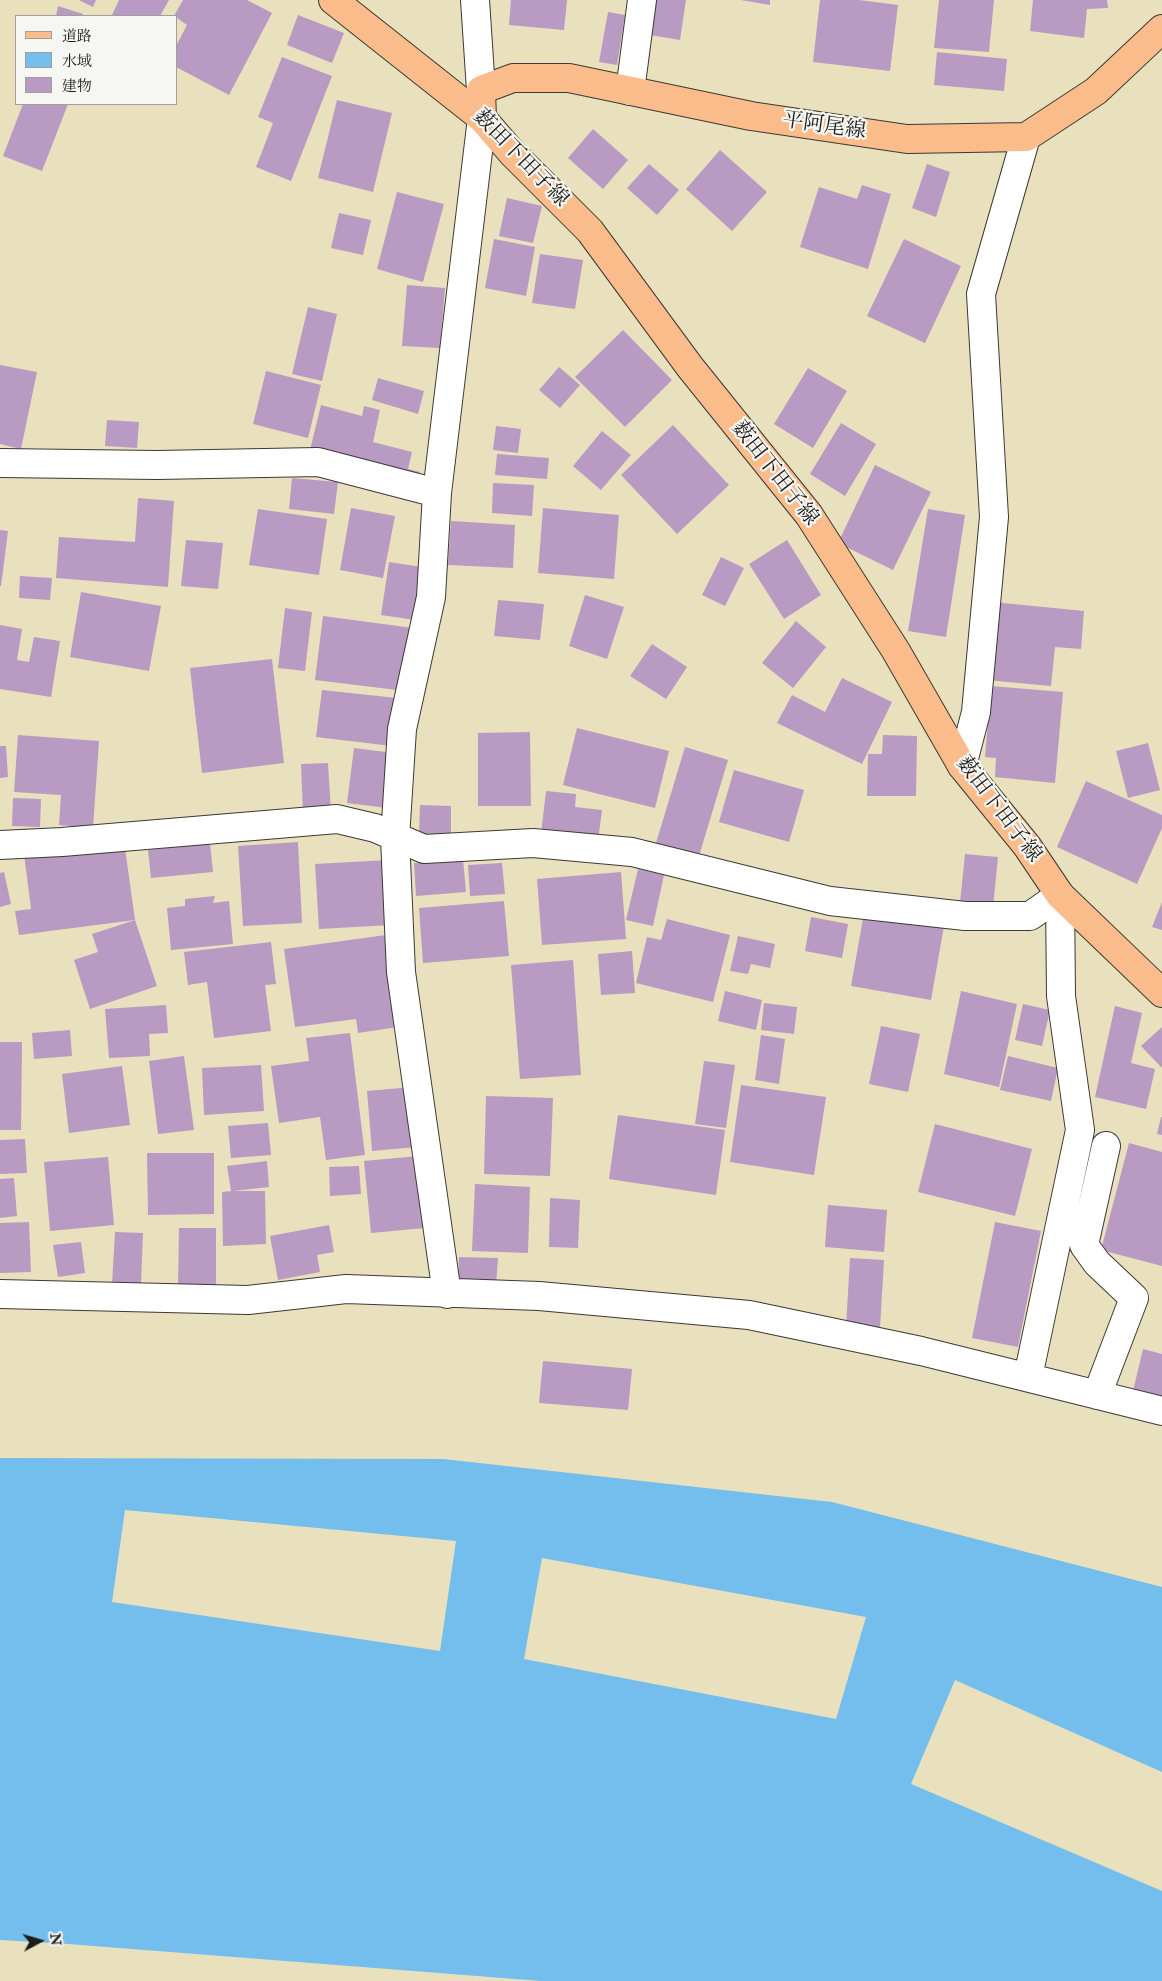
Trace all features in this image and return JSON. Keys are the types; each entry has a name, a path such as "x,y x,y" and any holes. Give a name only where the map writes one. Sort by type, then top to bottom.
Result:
{"main road":[{"name":"薮田下田子線","path":"333,0 425,70 482,118 513,154 590,231 690,366 809,515 896,651 962,766 1027,846 1060,895 1162,992"},
{"path":"1026,137 1096,91 1162,29"},
{"name":"平阿尾線","path":"481,90 513,78 569,78 751,116 907,140 1026,137"},
{"path":"481,90 482,118"}],"street":[{"path":"475,0 481,90"},
{"path":"630,91 642,0"},
{"path":"447,1294 401,972 396,838 402,728 431,597 437,493 482,118"},
{"path":"962,766 976,712 994,517 981,294 1026,137"},
{"path":"0,463 157,465 318,462 437,493"},
{"path":"0,845 62,842 336,819 375,828 424,849 533,843 632,852 830,900 964,916 1030,916 1060,895"},
{"path":"1028,1377 1080,1130 1061,996 1060,895"},
{"path":"1097,1395 1134,1298 1097,1263 1084,1245 1106,1146"},
{"path":"0,1294 248,1300 346,1289 539,1296 749,1315 921,1351 1162,1411"}],"water":[{"path":"0,1458 443,1459 832,1502 1162,1587 1162,1981 0,1981"}],"pier":[{"path":"125,1510 456,1541 440,1651 112,1602"},
{"path":"542,1558 866,1617 836,1719 524,1659"},
{"path":"955,1680 1162,1772 1162,1891 911,1784"},
{"path":"0,1940 68,1944 541,1981 0,1981"}],"building":[{"path":"79,0 96,0 93,7"},
{"path":"119,0 169,0 161,15 112,15"},
{"path":"183,0 247,0 272,13 229,95 178,68 178,42 187,25 178,19 178,15 175,15"},
{"path":"511,0 567,0 564,30 509,25"},
{"path":"655,0 686,0 680,40 650,35"},
{"path":"741,0 770,0 770,5"},
{"path":"820,0 859,0 898,5 890,71 813,62"},
{"path":"939,0 994,0 989,52 934,48"},
{"path":"1033,0 1107,0 1108,8 1087,9 1084,38 1030,31"},
{"path":"58,6 83,14 82,15 56,15"},
{"path":"608,12 625,15 617,65 599,62"},
{"path":"298,15 344,33 332,63 287,45"},
{"path":"937,52 1007,59 1004,91 934,85"},
{"path":"282,57 332,76 291,181 256,167 273,123 258,117"},
{"path":"337,100 392,113 373,192 318,178"},
{"path":"23,105 68,105 42,171 3,156"},
{"path":"593,129 628,160 603,189 568,158"},
{"path":"720,150 767,192 732,231 686,189"},
{"path":"649,164 679,190 657,215 627,188"},
{"path":"927,164 950,172 936,217 912,208"},
{"path":"862,185 891,194 868,269 800,247 819,187 857,199"},
{"path":"397,192 444,204 423,282 377,269"},
{"path":"507,198 542,206 533,243 499,236"},
{"path":"339,213 371,220 363,255 331,248"},
{"path":"494,239 535,247 526,296 485,288"},
{"path":"904,239 961,266 925,343 867,316"},
{"path":"540,254 583,260 575,309 532,303"},
{"path":"407,285 445,288 440,348 402,346"},
{"path":"308,307 337,314 322,381 292,374"},
{"path":"623,330 672,380 625,427 575,377"},
{"path":"0,365 37,372 21,449 0,444"},
{"path":"559,367 580,385 560,408 539,390"},
{"path":"808,368 847,391 813,448 774,424"},
{"path":"266,371 321,385 308,438 253,424"},
{"path":"378,378 424,391 418,414 372,400"},
{"path":"321,405 362,416 364,406 380,410 373,442 412,452 408,469 420,472 418,481 309,454"},
{"path":"107,420 139,422 137,448 105,446"},
{"path":"841,423 876,444 845,496 810,474"},
{"path":"673,425 729,485 677,534 621,475"},
{"path":"496,426 521,429 518,453 493,450"},
{"path":"602,431 631,455 601,490 573,466"},
{"path":"497,454 549,458 547,479 495,475"},
{"path":"875,465 931,492 893,570 838,543"},
{"path":"292,478 338,482 334,514 289,509"},
{"path":"493,483 534,485 532,516 492,513"},
{"path":"138,498 174,501 168,587 56,578 59,537 135,542"},
{"path":"351,508 395,516 383,578 340,570"},
{"path":"543,508 619,515 614,579 538,573"},
{"path":"258,509 327,519 319,575 249,565"},
{"path":"928,509 965,515 946,637 908,631"},
{"path":"451,521 515,525 513,568 448,565"},
{"path":"0,530 8,531 1,586 0,586"},
{"path":"186,540 223,543 218,589 181,586"},
{"path":"787,540 821,595 784,619 749,564"},
{"path":"721,557 744,568 725,606 702,595"},
{"path":"389,562 422,567 415,620 381,615"},
{"path":"20,576 52,578 50,600 19,598"},
{"path":"81,592 161,606 149,671 70,657"},
{"path":"585,595 624,607 607,659 569,646"},
{"path":"498,600 544,604 540,640 494,636"},
{"path":"993,602 1084,611 1081,649 1055,647 1051,686 986,680"},
{"path":"285,608 312,612 305,671 278,668"},
{"path":"323,616 413,628 405,691 315,680"},
{"path":"796,621 826,647 793,688 762,663"},
{"path":"0,625 22,629 17,660 29,662 34,637 60,641 51,697 0,689"},
{"path":"652,644 687,667 666,699 630,676"},
{"path":"272,659 284,763 202,773 190,668"},
{"path":"842,678 892,702 862,764 777,723 792,695 825,712"},
{"path":"991,686 1063,692 1055,783 995,777 996,758 985,757"},
{"path":"322,690 397,698 392,746 316,737"},
{"path":"577,728 669,751 655,808 563,785"},
{"path":"530,732 531,806 478,806 478,733"},
{"path":"18,735 99,741 93,828 59,825 61,795 14,792"},
{"path":"883,735 917,736 916,796 867,796 868,754 882,754"},
{"path":"1148,743 1160,790 1128,798 1116,751"},
{"path":"0,746 6,746 8,777 0,778"},
{"path":"685,747 728,760 699,856 656,843"},
{"path":"354,748 394,753 387,808 347,803"},
{"path":"328,763 331,813 303,814 301,764"},
{"path":"734,770 804,790 789,842 719,822"},
{"path":"1086,781 1162,815 1162,828 1137,884 1057,847"},
{"path":"546,791 576,794 575,807 602,810 598,841 541,834"},
{"path":"13,798 41,799 40,827 12,826"},
{"path":"420,805 451,806 451,836 419,835"},
{"path":"124,841 135,920 19,935 15,911 31,909 24,854"},
{"path":"298,842 302,923 243,926 238,846"},
{"path":"210,843 213,872 151,878 148,850"},
{"path":"965,854 998,857 993,907 960,903"},
{"path":"463,859 466,892 416,896 414,863"},
{"path":"388,860 391,925 319,929 315,864"},
{"path":"502,863 505,894 470,896 468,865"},
{"path":"638,869 664,875 653,926 626,920"},
{"path":"4,872 11,904 0,907 0,873"},
{"path":"621,872 626,939 542,945 537,879"},
{"path":"215,896 213,903 229,901 233,944 171,950 167,908 185,906 185,899"},
{"path":"504,901 509,956 423,963 419,908"},
{"path":"1162,902 1162,930 1152,927"},
{"path":"864,913 944,926 931,1000 851,986"},
{"path":"811,917 848,924 842,958 805,951"},
{"path":"667,919 730,935 713,1002 636,983 647,937 661,940"},
{"path":"135,920 157,986 90,1009 74,960 98,952 92,934"},
{"path":"386,935 398,1027 358,1033 356,1019 295,1027 284,949"},
{"path":"738,936 775,944 770,968 751,964 748,974 730,971"},
{"path":"271,942 276,984 265,985 271,1031 214,1038 207,982 188,985 184,952"},
{"path":"632,951 635,993 601,995 598,954"},
{"path":"573,960 581,1075 520,1079 511,965"},
{"path":"725,991 762,1000 756,1030 718,1021"},
{"path":"961,991 1017,1004 999,1087 944,1074"},
{"path":"764,1003 797,1007 794,1034 761,1030"},
{"path":"1023,1004 1050,1010 1042,1046 1015,1040"},
{"path":"166,1005 168,1033 149,1034 150,1056 109,1058 105,1009"},
{"path":"1115,1006 1142,1013 1131,1063 1155,1069 1146,1109 1095,1097"},
{"path":"881,1026 920,1034 908,1092 869,1084"},
{"path":"1162,1027 1162,1068 1141,1046"},
{"path":"70,1030 72,1056 34,1059 32,1033"},
{"path":"350,1033 365,1155 326,1160 320,1117 279,1123 271,1066 309,1061 306,1038"},
{"path":"761,1035 785,1039 779,1084 755,1080"},
{"path":"0,1042 22,1042 21,1130 0,1130"},
{"path":"184,1056 194,1130 158,1134 149,1061"},
{"path":"1008,1056 1058,1068 1051,1101 1000,1090"},
{"path":"704,1061 735,1065 726,1128 695,1124"},
{"path":"261,1065 264,1111 204,1115 202,1068"},
{"path":"122,1066 130,1125 69,1133 62,1074"},
{"path":"741,1085 826,1097 814,1175 730,1162"},
{"path":"412,1087 417,1147 372,1151 367,1091"},
{"path":"486,1096 553,1098 550,1176 484,1174"},
{"path":"618,1115 725,1130 716,1195 609,1179"},
{"path":"1162,1117 1162,1135 1157,1134"},
{"path":"268,1123 271,1155 231,1158 228,1126"},
{"path":"935,1124 1032,1149 1015,1216 918,1192"},
{"path":"25,1139 27,1173 0,1174 0,1140"},
{"path":"1129,1143 1162,1152 1162,1266 1101,1250"},
{"path":"147,1153 214,1153 214,1214 148,1215"},
{"path":"418,1156 425,1228 371,1233 364,1161"},
{"path":"108,1157 114,1225 50,1231 44,1162"},
{"path":"267,1161 269,1187 233,1191 265,1191 266,1244 223,1246 222,1192 231,1191 227,1166"},
{"path":"359,1166 361,1194 330,1196 329,1167"},
{"path":"14,1178 17,1216 0,1218 0,1179"},
{"path":"475,1184 530,1187 528,1253 472,1251"},
{"path":"550,1198 580,1200 578,1248 549,1247"},
{"path":"828,1205 887,1210 884,1252 825,1247"},
{"path":"29,1222 31,1272 0,1273 0,1223"},
{"path":"995,1222 1041,1231 1018,1347 972,1338"},
{"path":"329,1225 334,1252 317,1255 320,1272 278,1280 270,1236"},
{"path":"179,1228 216,1228 216,1286 178,1286"},
{"path":"115,1232 143,1233 141,1284 112,1284"},
{"path":"81,1242 85,1273 58,1277 53,1245"},
{"path":"459,1257 498,1258 496,1285 458,1284"},
{"path":"850,1258 884,1260 880,1328 846,1327"},
{"path":"1143,1349 1162,1354 1162,1399 1133,1391"},
{"path":"543,1361 632,1369 628,1410 539,1403"}]}
